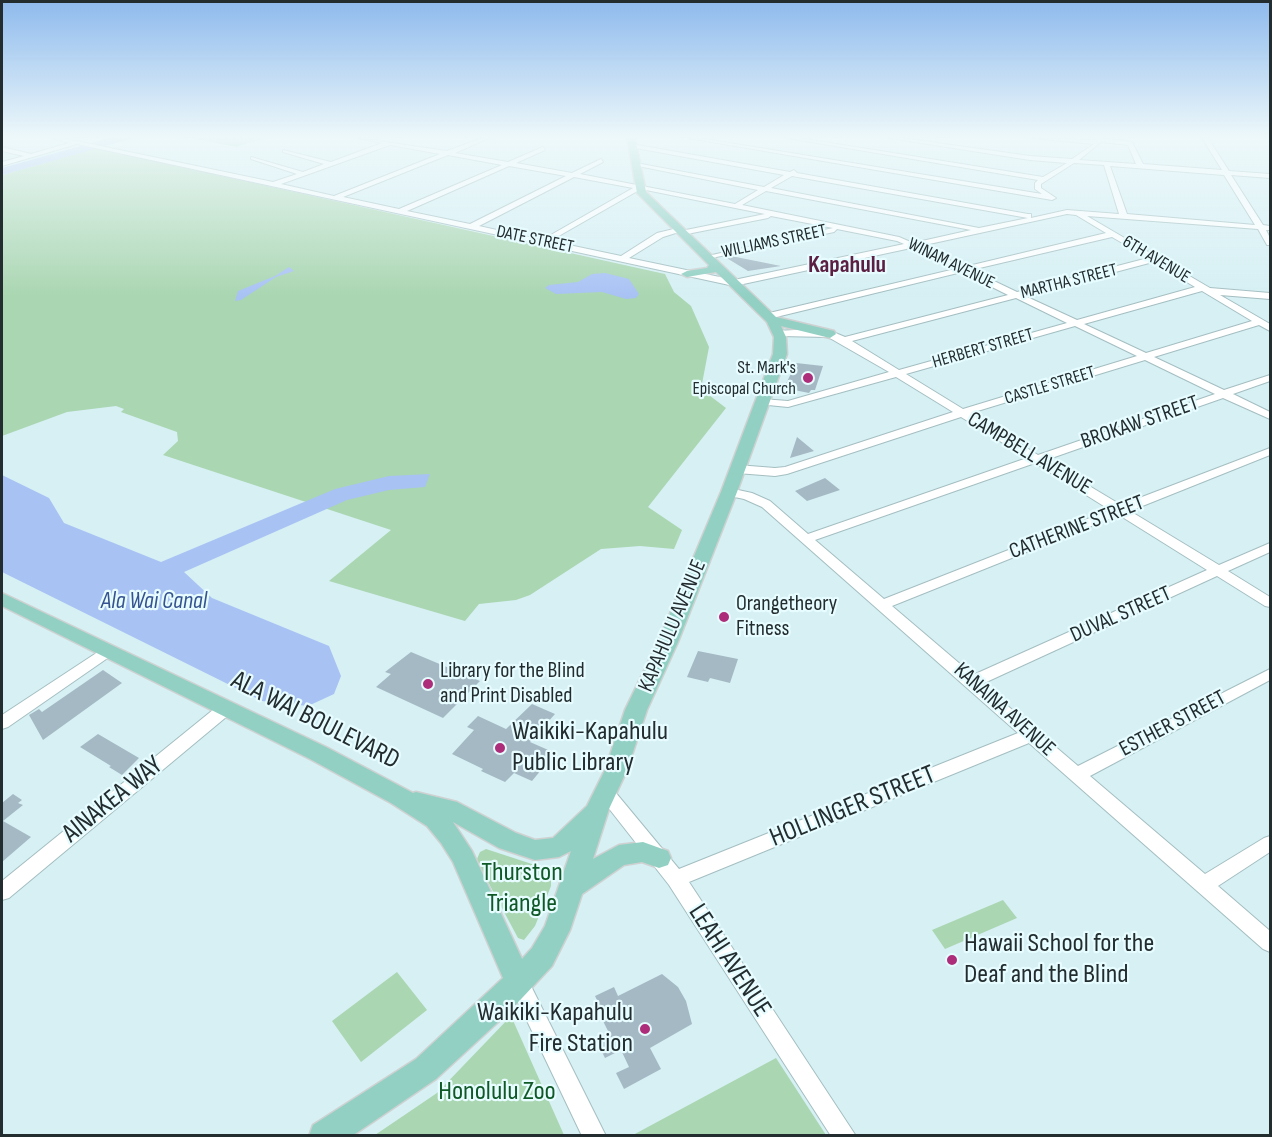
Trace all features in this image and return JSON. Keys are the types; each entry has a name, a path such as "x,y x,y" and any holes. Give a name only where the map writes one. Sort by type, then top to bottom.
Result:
{"main road":[{"path":"642,191 648,201 773,323 830,334"},
{"path":"687,274 711,271 711,260"},
{"name":"KAPAHULU AVENUE","path":"324,1136 426,1069 498,1003 542,957 557,930 601,801 616,770 636,710 668,642 729,492 780,354 773,323"},
{"name":"ALA WAI BOULEVARD","path":"2,599 318,753 399,796 435,819 450,836 463,858 518,981"},
{"path":"399,796 449,809 508,841 541,850 559,847 601,801"},
{"path":"572,887 620,855 643,852 659,858"}],"street":[{"name":"DATE STREET","path":"309,191 734,283"},
{"path":"337,197 352,191"},
{"path":"400,211 446,191"},
{"path":"473,226 542,191"},
{"path":"543,242 635,191"},
{"name":"WINAM AVENUE","path":"656,191 899,239 1270,416"},
{"path":"736,206 761,191"},
{"path":"776,191 981,230"},
{"path":"886,191 1035,218"},
{"path":"1010,191 1052,198"},
{"path":"1043,191 1052,198"},
{"path":"1114,191 1122,215"},
{"path":"1238,191 1270,243"},
{"path":"623,198 634,197 648,201"},
{"name":"6TH AVENUE","path":"1052,198 1270,328"},
{"path":"734,283 1035,218 1075,212 1270,228"},
{"path":"622,259 660,235 776,215"},
{"name":"WILLIAMS STREET","path":"711,260 842,228"},
{"path":"773,323 962,269 1113,234"},
{"name":"MARTHA STREET","path":"844,340 1155,259"},
{"path":"1205,289 1270,296"},
{"name":"HERBERT STREET","path":"762,402 788,404 1205,289"},
{"name":"CASTLE STREET","path":"737,469 775,472 787,470 961,413 1259,322"},
{"name":"CAMPBELL AVENUE","path":"830,334 898,373 1270,603"},
{"name":"BROKAW STREET","path":"806,539 1270,378"},
{"name":"CATHERINE STREET","path":"883,604 1270,452"},
{"name":"KANAINA AVENUE","path":"729,492 761,500 1270,943"},
{"name":"DUVAL STREET","path":"972,682 1270,547"},
{"path":"2,723 107,651"},
{"name":"ESTHER STREET","path":"1076,775 1270,674"},
{"name":"AINAKEA WAY","path":"2,892 225,709"},
{"name":"HOLLINGER STREET","path":"676,879 1031,735"},
{"name":"LEAHI AVENUE","path":"601,801 659,858 676,879 845,1136"},
{"path":"1204,885 1270,843"},
{"path":"518,981 595,1136"}],"green space":[{"path":"2,191 290,191 665,274 674,292 691,306 709,347 701,389 726,408 648,507 682,530 674,549 640,546 601,549 530,595 516,600 479,604 465,621 329,581 391,530 163,455 178,441 177,432 121,412 124,409 116,406 67,412 2,436"},
{"name":"Thurston Triangle","path":"486,849 544,868 551,876 551,886 535,926 524,940 518,938 480,867 477,859 480,852"},
{"path":"1003,900 1017,918 945,949 932,930"},
{"path":"397,972 427,1010 361,1062 332,1021"},
{"name":"Honolulu Zoo","path":"511,1016 564,1135 375,1135 437,1093"},
{"path":"776,1058 826,1135 633,1135"}],"water":[{"path":"289,267 294,271 276,277 241,300 235,301 238,291 275,276"},
{"path":"605,273 629,279 639,294 636,298 626,299 602,292 556,294 545,288 549,285 578,282 592,274"},
{"name":"Ala Wai Canal","path":"430,474 425,487 389,490 347,500 184,572 212,598 329,646 341,676 334,694 308,706 262,701 2,572 2,475 49,498 64,523 161,562 335,489 389,476"}],"building":[{"path":"731,256 781,266 748,271 725,257"},
{"name":"St. Mark's Episcopal Church","path":"796,363 823,366 815,390 809,393 784,388"},
{"path":"797,437 814,451 790,458"},
{"path":"825,478 840,490 807,501 795,491"},
{"path":"698,651 738,659 730,683 710,678 708,682 687,677"},
{"name":"Library for the Blind and Print Disabled","path":"411,652 480,681 443,718 376,687 391,674 385,672"},
{"path":"103,670 122,683 43,740 29,715 39,709 42,712"},
{"name":"Waikiki-Kapahulu Public Library","path":"532,704 555,714 530,742 555,753 532,781 514,773 505,782 452,754 474,730 467,727 478,716 506,729"},
{"path":"98,734 139,758 122,775 80,747"},
{"path":"13,794 22,800 18,803 23,805 3,821 31,837 2,862 2,803"},
{"name":"Waikiki-Kapahulu Fire Station","path":"662,974 678,987 686,1001 692,1024 650,1048 661,1069 624,1089 616,1073 629,1067 621,1050 605,1058 596,1040 609,1033 601,1017 604,1015 595,996 614,987 618,996"}],"place":[{"name":"St. Mark's Episcopal Church","path":"808,378"},
{"name":"Orangetheory Fitness","path":"724,617"},
{"name":"Library for the Blind and Print Disabled","path":"428,684"},
{"name":"Waikiki-Kapahulu Public Library","path":"500,748"},
{"name":"Hawaii School for the Deaf and the Blind","path":"952,960"},
{"name":"Waikiki-Kapahulu Fire Station","path":"645,1029"}],"district":[{"name":"Kapahulu","path":"847,266"}]}
